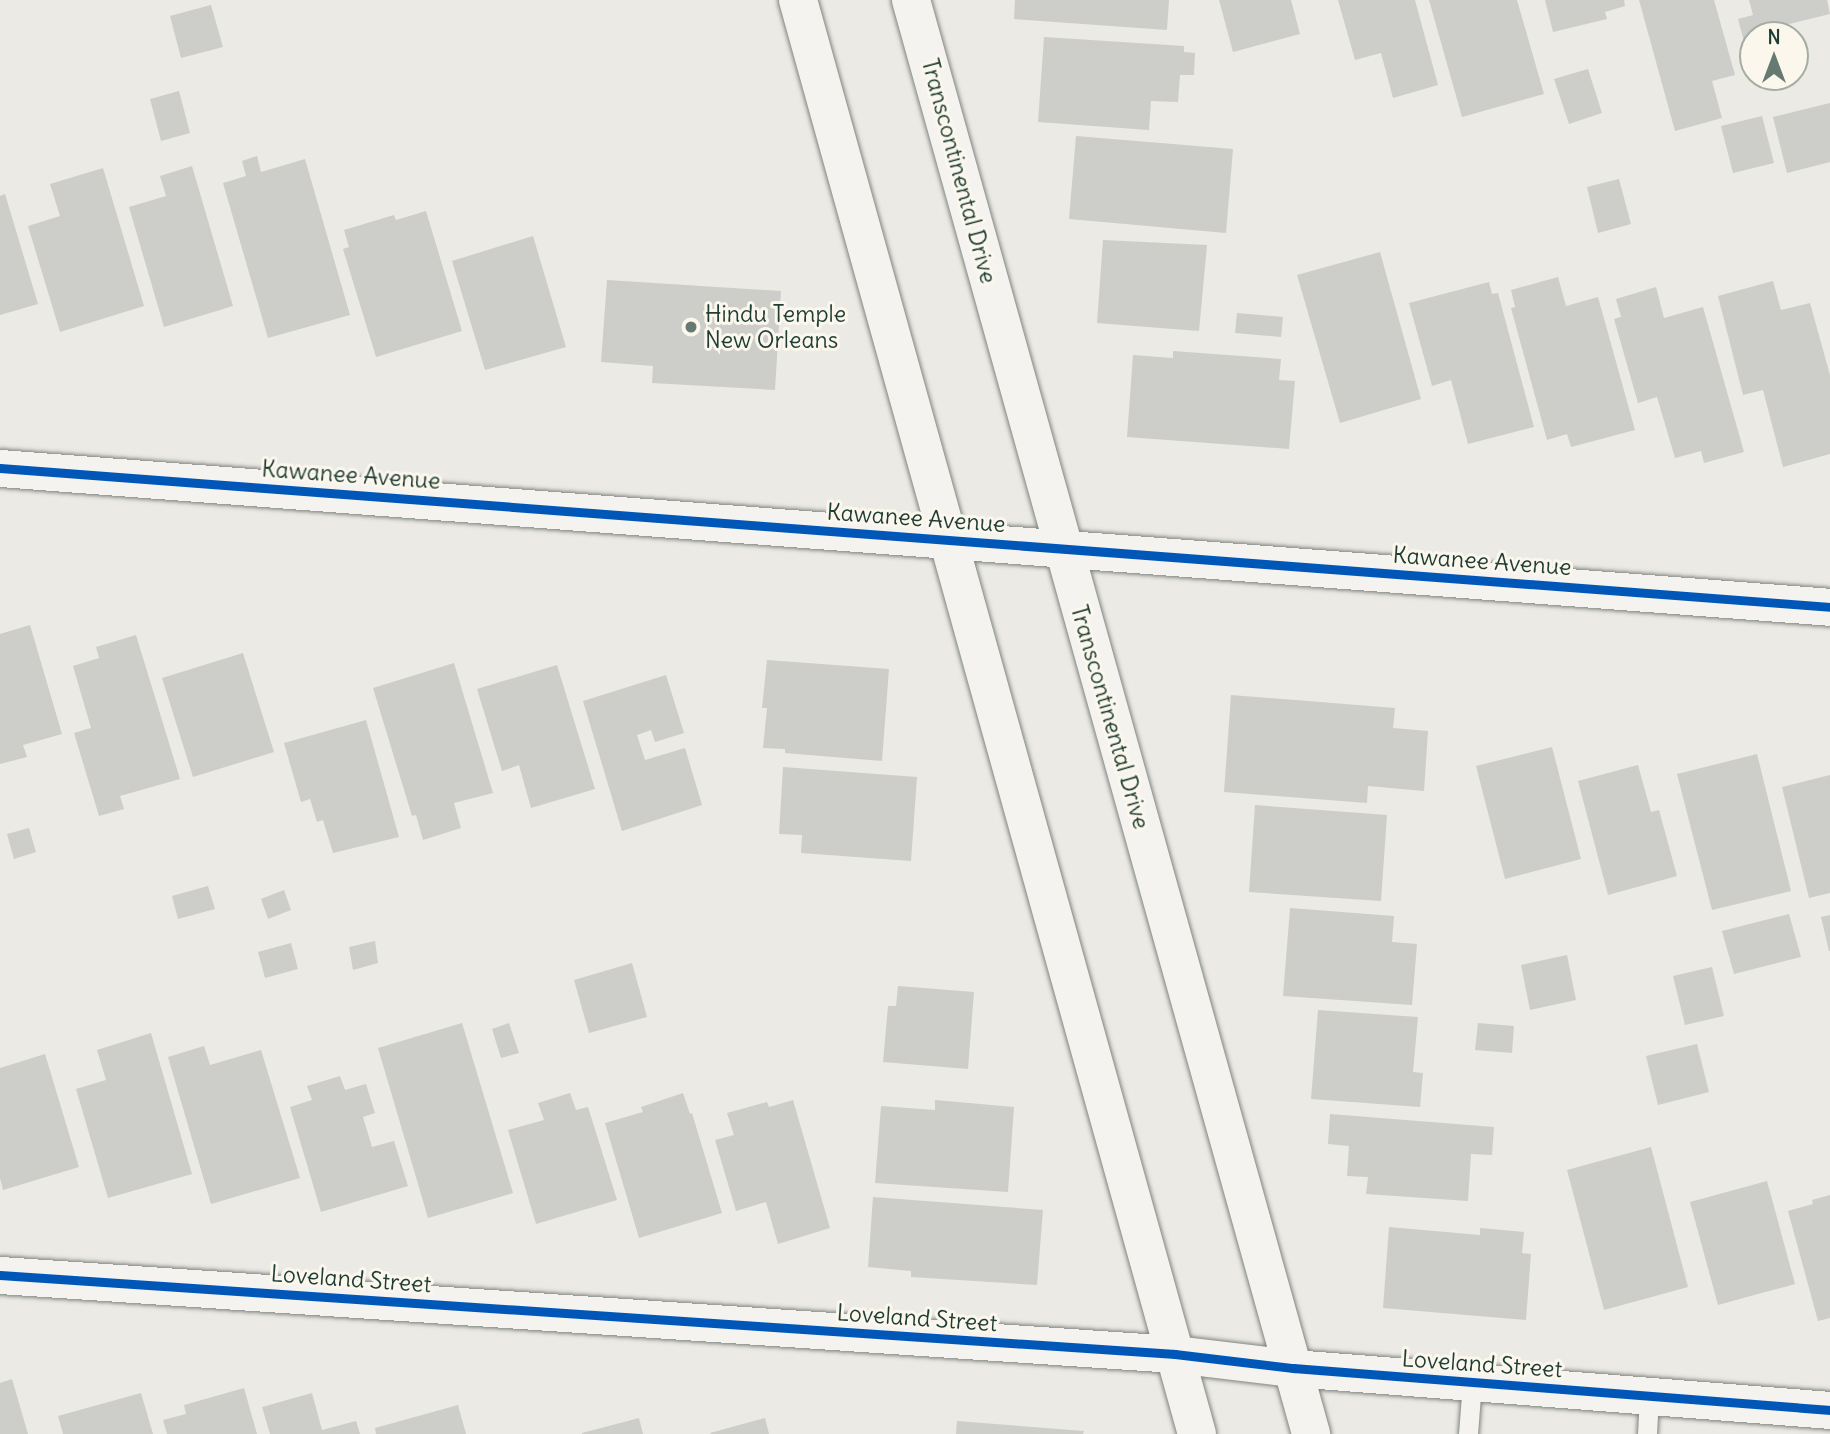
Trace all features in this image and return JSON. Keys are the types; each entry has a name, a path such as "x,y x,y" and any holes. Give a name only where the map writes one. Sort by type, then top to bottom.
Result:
{"street":[{"path":"798,0 1197,1434"},
{"name":"Transcontinental Drive","path":"911,0 1311,1434"},
{"name":"Kawanee Avenue","path":"0,468 1830,607"},
{"name":"Loveland Street","path":"0,1275 1175,1354 1293,1368 1830,1410"}],"lane":[{"path":"1468,1434 1472,1382"},
{"path":"1647,1434 1649,1396"}],"building":[{"path":"1015,0 1169,0 1167,30 1014,19"},
{"path":"1219,0 1291,0 1300,34 1233,52"},
{"path":"1338,0 1415,0 1438,85 1393,98 1381,53 1355,60"},
{"path":"1429,0 1517,0 1544,94 1462,117"},
{"path":"1545,0 1624,0 1625,6 1605,12 1607,19 1553,32"},
{"path":"1639,0 1714,0 1735,75 1712,81 1722,118 1675,131"},
{"path":"1749,0 1827,0 1830,14 1801,21 1739,23 1738,19 1753,15"},
{"path":"211,5 223,47 181,58 170,16"},
{"path":"1044,37 1184,46 1184,52 1195,53 1194,75 1180,75 1178,102 1151,101 1149,130 1038,122"},
{"path":"1588,69 1602,113 1569,124 1554,79"},
{"path":"179,91 190,133 161,141 150,99"},
{"path":"1830,103 1830,162 1787,173 1773,117"},
{"path":"1762,116 1774,163 1733,173 1721,126"},
{"path":"1076,136 1233,149 1226,233 1069,219"},
{"path":"257,156 261,172 305,159 350,315 268,338 223,183 246,176 242,161"},
{"path":"192,166 233,306 164,327 129,207 166,196 160,176"},
{"path":"103,168 144,306 60,332 28,226 60,216 50,184"},
{"path":"1619,179 1631,224 1598,233 1587,187"},
{"path":"5,194 38,304 0,315 0,196"},
{"path":"426,211 462,331 376,357 343,249 349,247 344,230 394,215 396,220"},
{"path":"533,236 566,347 485,370 452,261"},
{"path":"1103,240 1207,245 1199,331 1097,323"},
{"path":"1380,252 1421,399 1340,423 1297,275"},
{"path":"1558,277 1566,306 1598,297 1635,430 1571,447 1567,434 1547,440 1511,308 1515,307 1511,290"},
{"name":"Hindu Temple New Orleans","path":"607,280 781,291 775,390 652,383 653,366 601,362"},
{"path":"1773,281 1781,310 1810,303 1830,375 1830,454 1783,467 1763,390 1743,395 1718,296"},
{"path":"1489,282 1492,294 1498,293 1534,427 1468,444 1451,380 1432,386 1409,303"},
{"path":"1656,287 1664,318 1703,307 1744,452 1704,463 1701,451 1675,458 1657,397 1638,403 1614,319 1621,317 1616,299"},
{"path":"1237,313 1283,317 1281,337 1235,333"},
{"path":"1173,351 1281,359 1279,380 1295,381 1289,449 1127,437 1133,355 1173,358"},
{"path":"30,625 62,734 23,745 27,757 0,764 0,634"},
{"path":"136,635 180,779 120,796 124,809 99,816 74,733 91,728 73,666 99,658 96,647"},
{"path":"243,653 274,752 193,777 162,678"},
{"path":"767,660 889,669 882,761 785,753 785,749 763,748 767,708 762,708"},
{"path":"454,663 493,793 454,803 461,828 423,840 416,815 412,816 373,688"},
{"path":"557,665 595,789 531,808 519,765 502,771 477,689"},
{"path":"666,675 684,733 655,742 651,730 637,735 645,760 685,748 702,805 622,831 583,701"},
{"path":"1231,695 1395,708 1393,728 1428,731 1424,791 1368,786 1367,803 1224,792"},
{"path":"366,720 399,837 333,853 323,820 317,822 310,799 301,802 284,743"},
{"path":"1552,747 1581,859 1505,879 1476,766"},
{"path":"1757,754 1791,891 1712,910 1677,774"},
{"path":"1638,765 1651,812 1659,810 1677,876 1608,895 1578,781"},
{"path":"783,767 917,777 911,861 801,853 802,835 779,834"},
{"path":"1830,775 1830,893 1809,898 1782,787"},
{"path":"1255,805 1387,815 1381,901 1249,892"},
{"path":"29,828 36,852 14,859 7,834"},
{"path":"208,886 215,909 178,919 172,896"},
{"path":"284,890 291,910 268,919 261,899"},
{"path":"1290,908 1394,916 1392,942 1417,944 1412,1005 1283,996"},
{"path":"1789,914 1801,957 1734,974 1722,931"},
{"path":"1830,915 1830,951 1829,951 1821,917"},
{"path":"375,941 378,963 353,970 349,947"},
{"path":"291,943 298,969 265,978 258,952"},
{"path":"1567,955 1576,1000 1530,1010 1521,965"},
{"path":"632,963 647,1017 589,1033 574,980"},
{"path":"1712,967 1724,1016 1685,1025 1673,976"},
{"path":"898,986 974,992 968,1069 883,1062 888,1006 896,1006"},
{"path":"1318,1010 1418,1017 1413,1072 1423,1073 1420,1107 1311,1099"},
{"path":"462,1023 513,1193 428,1218 378,1048"},
{"path":"509,1023 519,1053 501,1058 492,1029"},
{"path":"1478,1023 1514,1026 1512,1053 1475,1050"},
{"path":"151,1033 192,1174 108,1198 76,1089 106,1080 97,1050"},
{"path":"1697,1044 1709,1092 1658,1105 1646,1056"},
{"path":"204,1046 210,1065 261,1050 300,1178 211,1204 168,1057"},
{"path":"45,1054 79,1167 3,1190 0,1178 0,1068"},
{"path":"340,1076 345,1090 366,1084 375,1113 363,1117 372,1147 394,1141 408,1186 321,1212 290,1107 312,1100 307,1086"},
{"path":"570,1093 576,1110 588,1107 617,1200 536,1224 508,1130 544,1120 538,1103"},
{"path":"683,1093 690,1114 692,1113 722,1213 639,1238 605,1123 643,1112 641,1107"},
{"path":"793,1100 830,1228 778,1244 766,1202 736,1211 715,1140 734,1135 727,1113 767,1102 769,1107"},
{"path":"935,1100 1014,1107 1008,1192 875,1183 881,1106 935,1110"},
{"path":"1330,1114 1494,1127 1492,1155 1471,1154 1468,1201 1366,1194 1368,1177 1347,1176 1349,1146 1328,1144"},
{"path":"1651,1147 1688,1287 1604,1310 1567,1170"},
{"path":"1767,1181 1795,1284 1718,1305 1690,1202"},
{"path":"1830,1195 1830,1318 1818,1321 1788,1211 1813,1204 1812,1200"},
{"path":"873,1197 1043,1210 1037,1285 911,1277 911,1271 868,1267"},
{"path":"1389,1227 1480,1235 1480,1228 1524,1232 1522,1253 1531,1254 1526,1320 1383,1308"},
{"path":"12,1379 28,1434 0,1434 0,1383"},
{"path":"244,1388 257,1434 167,1434 163,1420 186,1414 184,1405"},
{"path":"141,1393 153,1434 63,1434 58,1416"},
{"path":"312,1393 322,1430 356,1421 360,1434 270,1434 262,1407"},
{"path":"458,1405 466,1434 376,1434 375,1428"},
{"path":"639,1418 643,1434 582,1434 582,1433"},
{"path":"765,1418 769,1434 710,1433"},
{"path":"957,1421 1084,1431 1083,1434 956,1434"}],"cycle path":[{"path":"0,468 1830,607"},
{"path":"0,1275 1175,1354 1293,1368 1830,1410"}],"place":[{"name":"Hindu Temple New Orleans","path":"691,327"}]}
